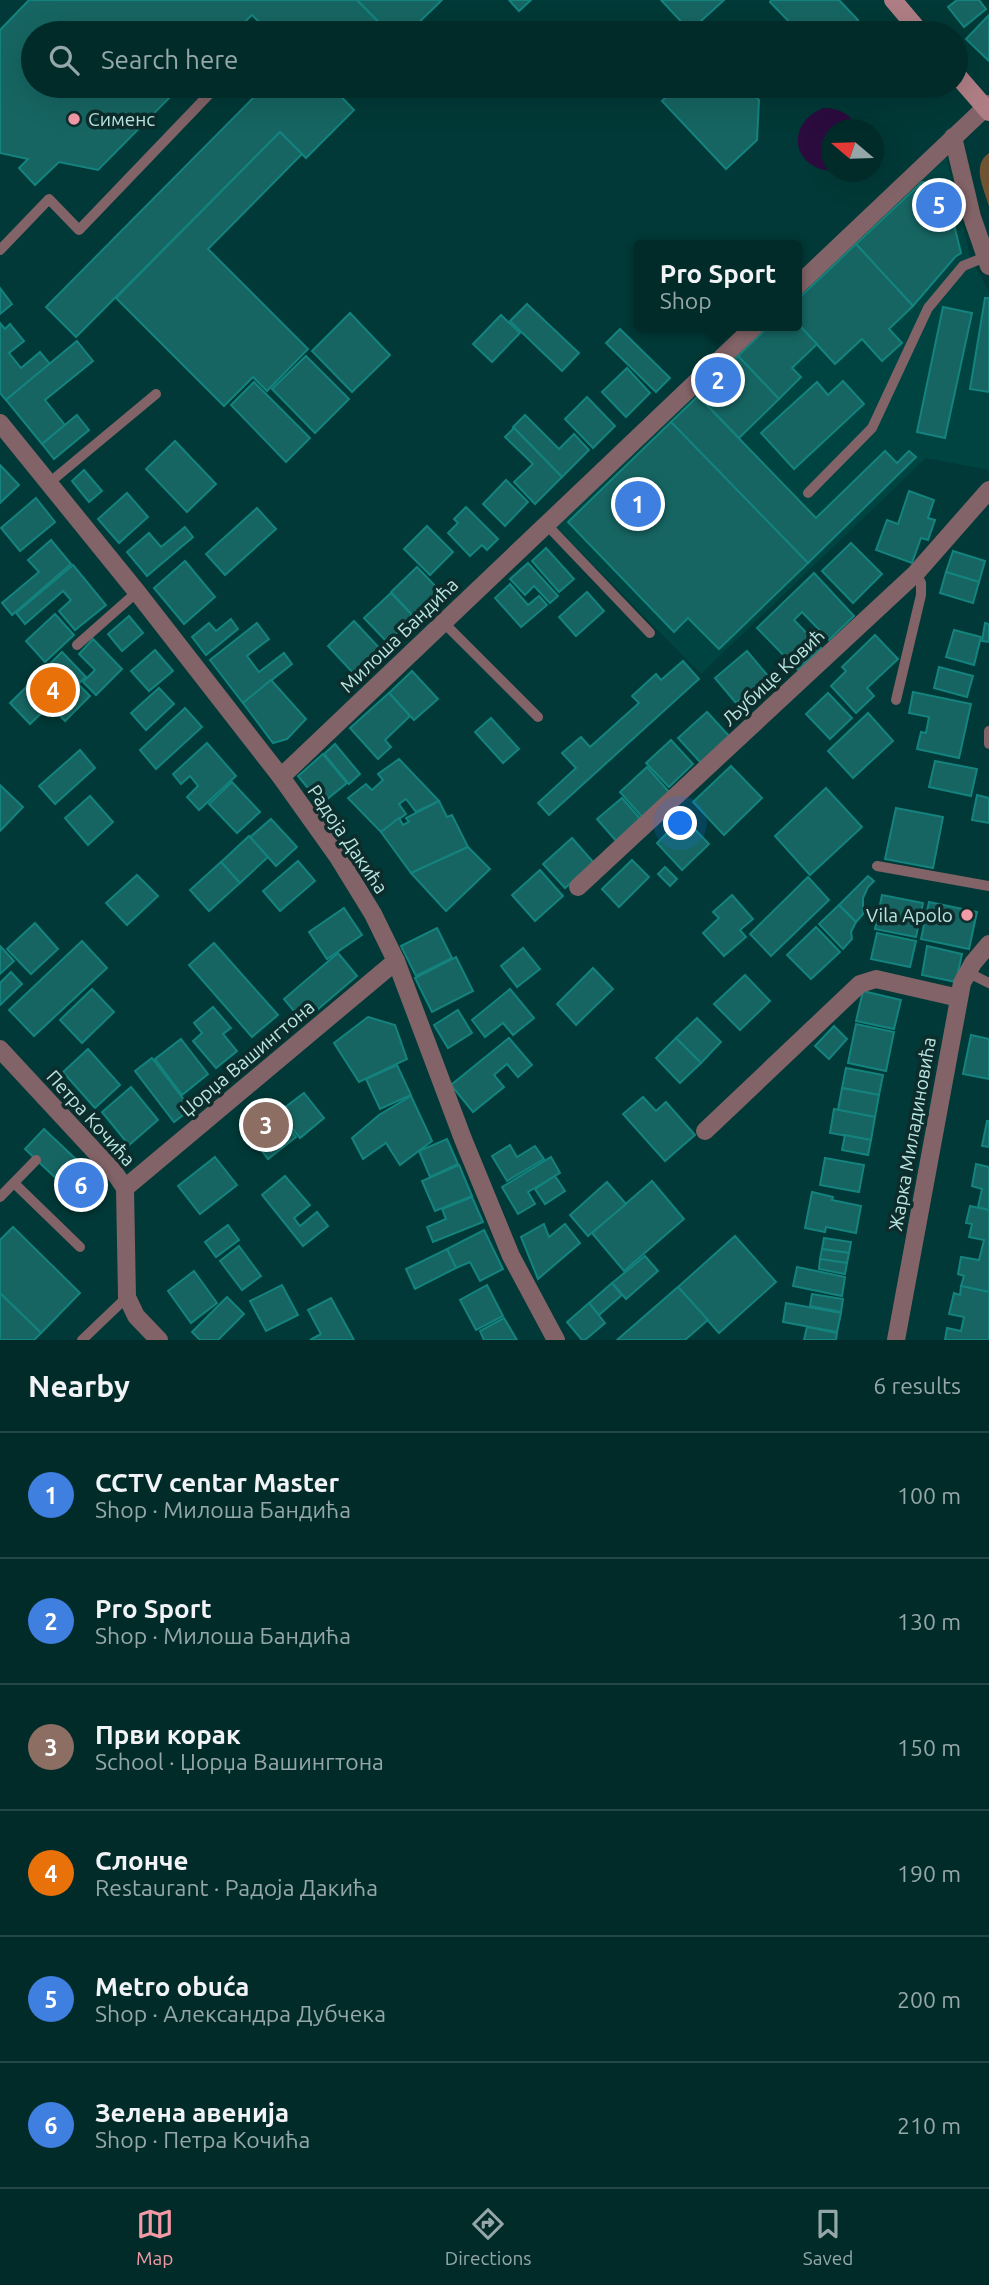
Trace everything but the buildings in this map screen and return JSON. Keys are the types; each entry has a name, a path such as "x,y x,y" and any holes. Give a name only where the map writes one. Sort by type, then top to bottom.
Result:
{"main road":[{"path":"893,0 911,21"},
{"path":"968,87 988,108"}],"street":[{"path":"802,281 953,137 988,108"},
{"path":"953,137 972,217 987,262"},
{"name":"Милоша Бандића","path":"281,777 750,331"},
{"name":"Радоја Дакића","path":"0,423 137,592 281,777 344,866 373,914 396,961 463,1139 511,1255 556,1340"},
{"name":"Љубице Ковић","path":"578,887 916,573 989,490"},
{"name":"Жарка Миладиновића","path":"896,1340 962,983 967,972 989,944"},
{"name":"Џорџа Вашингтона","path":"125,1188 396,961"},
{"path":"705,1131 860,984 876,979 959,998"},
{"name":"Петра Кочића","path":"0,1049 120,1179 125,1188 127,1297"},
{"path":"127,1297 136,1316 159,1340"}],"lane":[{"path":"0,250 49,199 79,230 206,98"},
{"path":"808,493 872,428 928,308 963,266 987,262"},
{"path":"49,483 156,394"},
{"path":"546,524 650,633"},
{"path":"896,700 921,595 921,583 916,573"},
{"path":"77,645 137,592"},
{"path":"443,622 538,717"},
{"path":"989,731 989,744"},
{"path":"877,866 989,886"},
{"path":"967,972 989,983"},
{"path":"0,1197 36,1160"},
{"path":"14,1183 80,1247"},
{"path":"82,1340 127,1297"}],"shaded area":[{"path":"823,108 835,109 852,119 821,119 821,169 808,162 798,144 803,124"},
{"path":"945,153 971,260 989,291 989,470 926,458 701,674 555,526 760,331 802,331 802,290"},
{"path":"989,153 989,206 980,171 984,158"}],"place":[{"name":"Сименс","path":"74,119"},
{"name":"Metro obuća","path":"939,205"},
{"name":"Pro Sport","path":"718,380"},
{"name":"CCTV centar Master","path":"638,504"},
{"name":"Слонче","path":"53,690"},
{"name":"Vila Apolo","path":"967,915"},
{"name":"Први корак","path":"266,1125"},
{"name":"Зелена авенија","path":"81,1185"}]}
